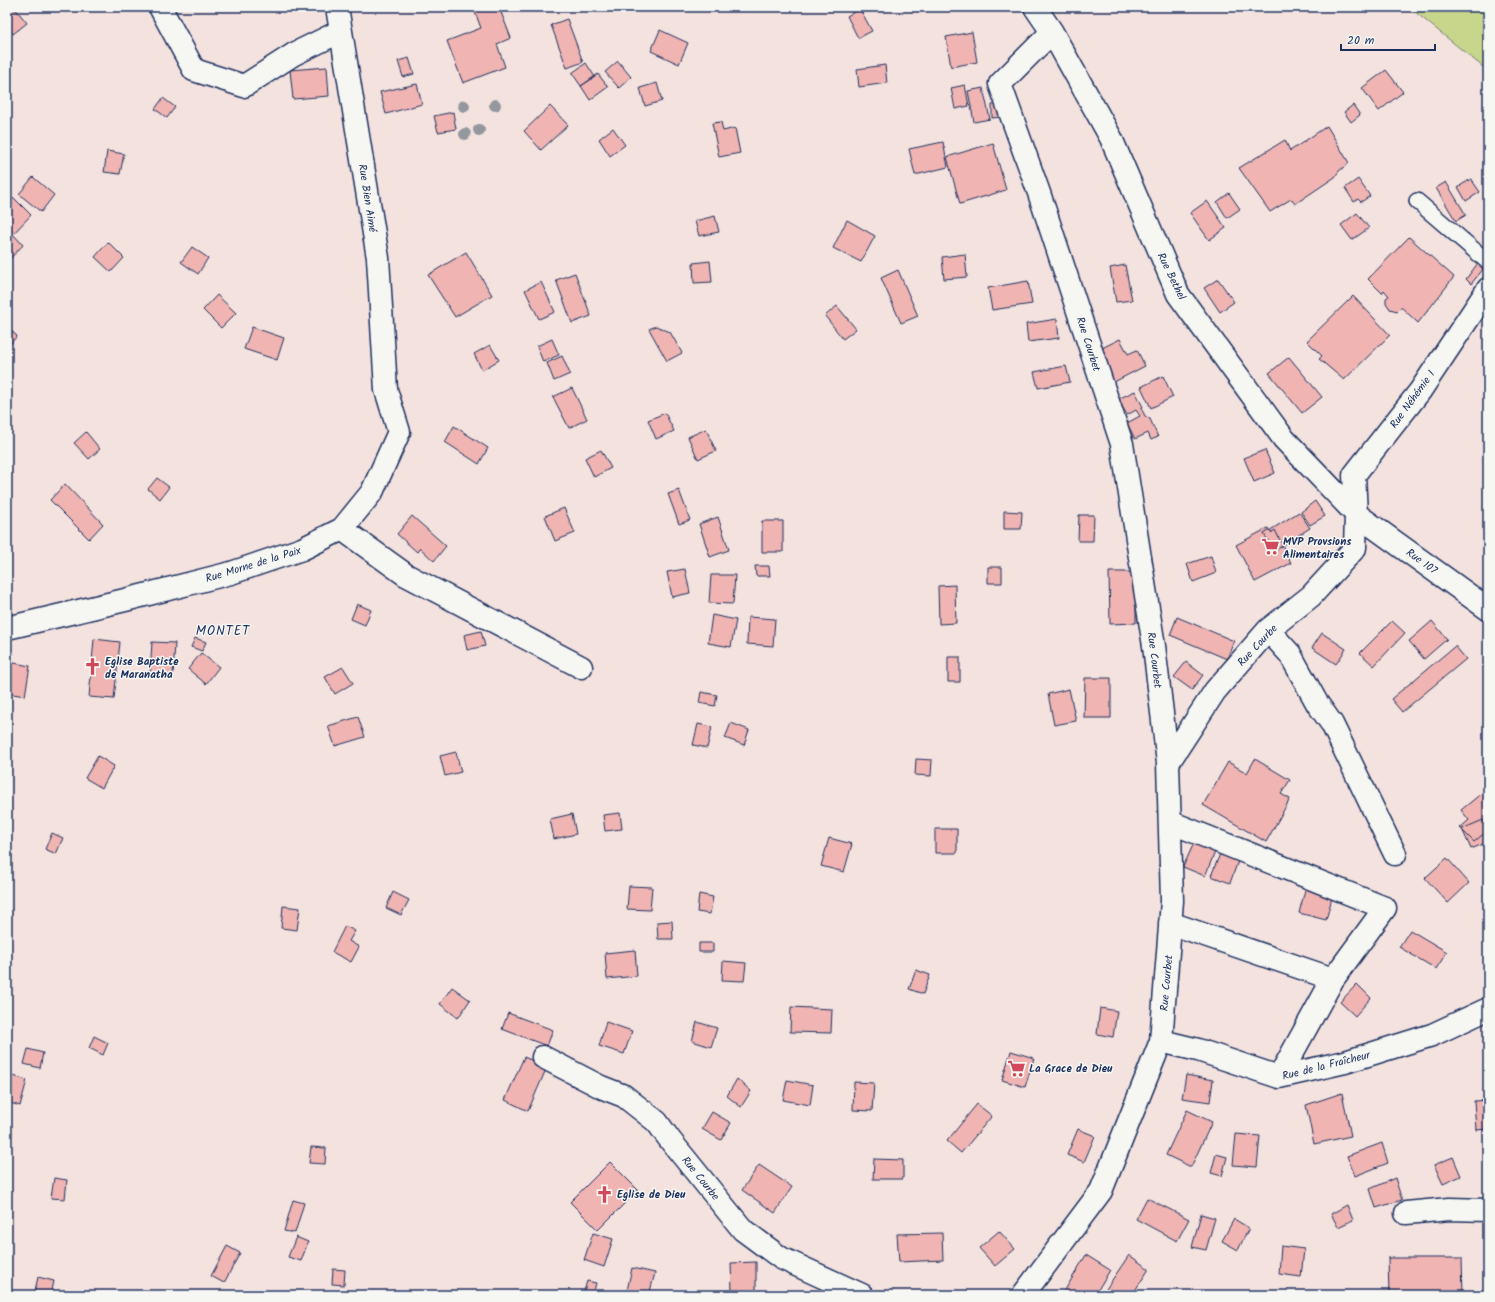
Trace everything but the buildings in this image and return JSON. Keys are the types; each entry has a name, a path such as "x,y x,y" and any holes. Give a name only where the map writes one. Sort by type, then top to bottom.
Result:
{"street":[{"path":"160,7 194,70 244,86 294,54 341,31"},
{"name":"Rue Bien Aimé","path":"337,7 378,258 386,390"},
{"name":"Rue Bethel","path":"1041,9 1052,32 1111,138 1178,294 1284,439 1356,514"},
{"name":"Rue Courbet","path":"1023,1295 1101,1191 1161,1041 1172,901 1168,763 1154,646 1122,444 1039,193 1000,84 1052,32"},
{"name":"Rue Néhémie 1","path":"1356,514 1354,475 1420,391 1488,289"},
{"name":"Rue Morne de la Paix","path":"7,628 231,573 302,550 342,529 372,492 399,432 386,390"},
{"name":"Rue 107","path":"1356,514 1488,609"},
{"name":"Rue Courbe","path":"1168,763 1215,691 1268,630 1311,596 1355,548 1356,514"},
{"path":"342,529 406,574 581,667"},
{"path":"1268,630 1290,654 1317,703 1332,724 1395,854"},
{"path":"1170,822 1385,908 1333,979 1279,1077"},
{"path":"1170,923 1333,979"},
{"name":"Rue de la Fraîcheur","path":"1161,1041 1198,1050 1279,1077 1345,1062 1432,1035 1488,1009"},
{"name":"Rue Courbe","path":"543,1057 601,1087 624,1096 657,1122 743,1230 781,1258 862,1295"},
{"path":"1406,1213 1449,1209 1488,1210"}],"lane":[{"path":"1417,201 1488,262"}],"green space":[{"path":"1409,7 1488,7 1488,61 1483,67"}],"place":[{"name":"MVP Provsions Alimentaires","path":"1270,547"},
{"name":"Eglise Baptiste de Maranatha","path":"92,667"},
{"name":"La Grace de Dieu","path":"1016,1068"},
{"name":"Eglise de Dieu","path":"604,1194"}],"district":[{"name":"MONTET","path":"223,630"}]}
